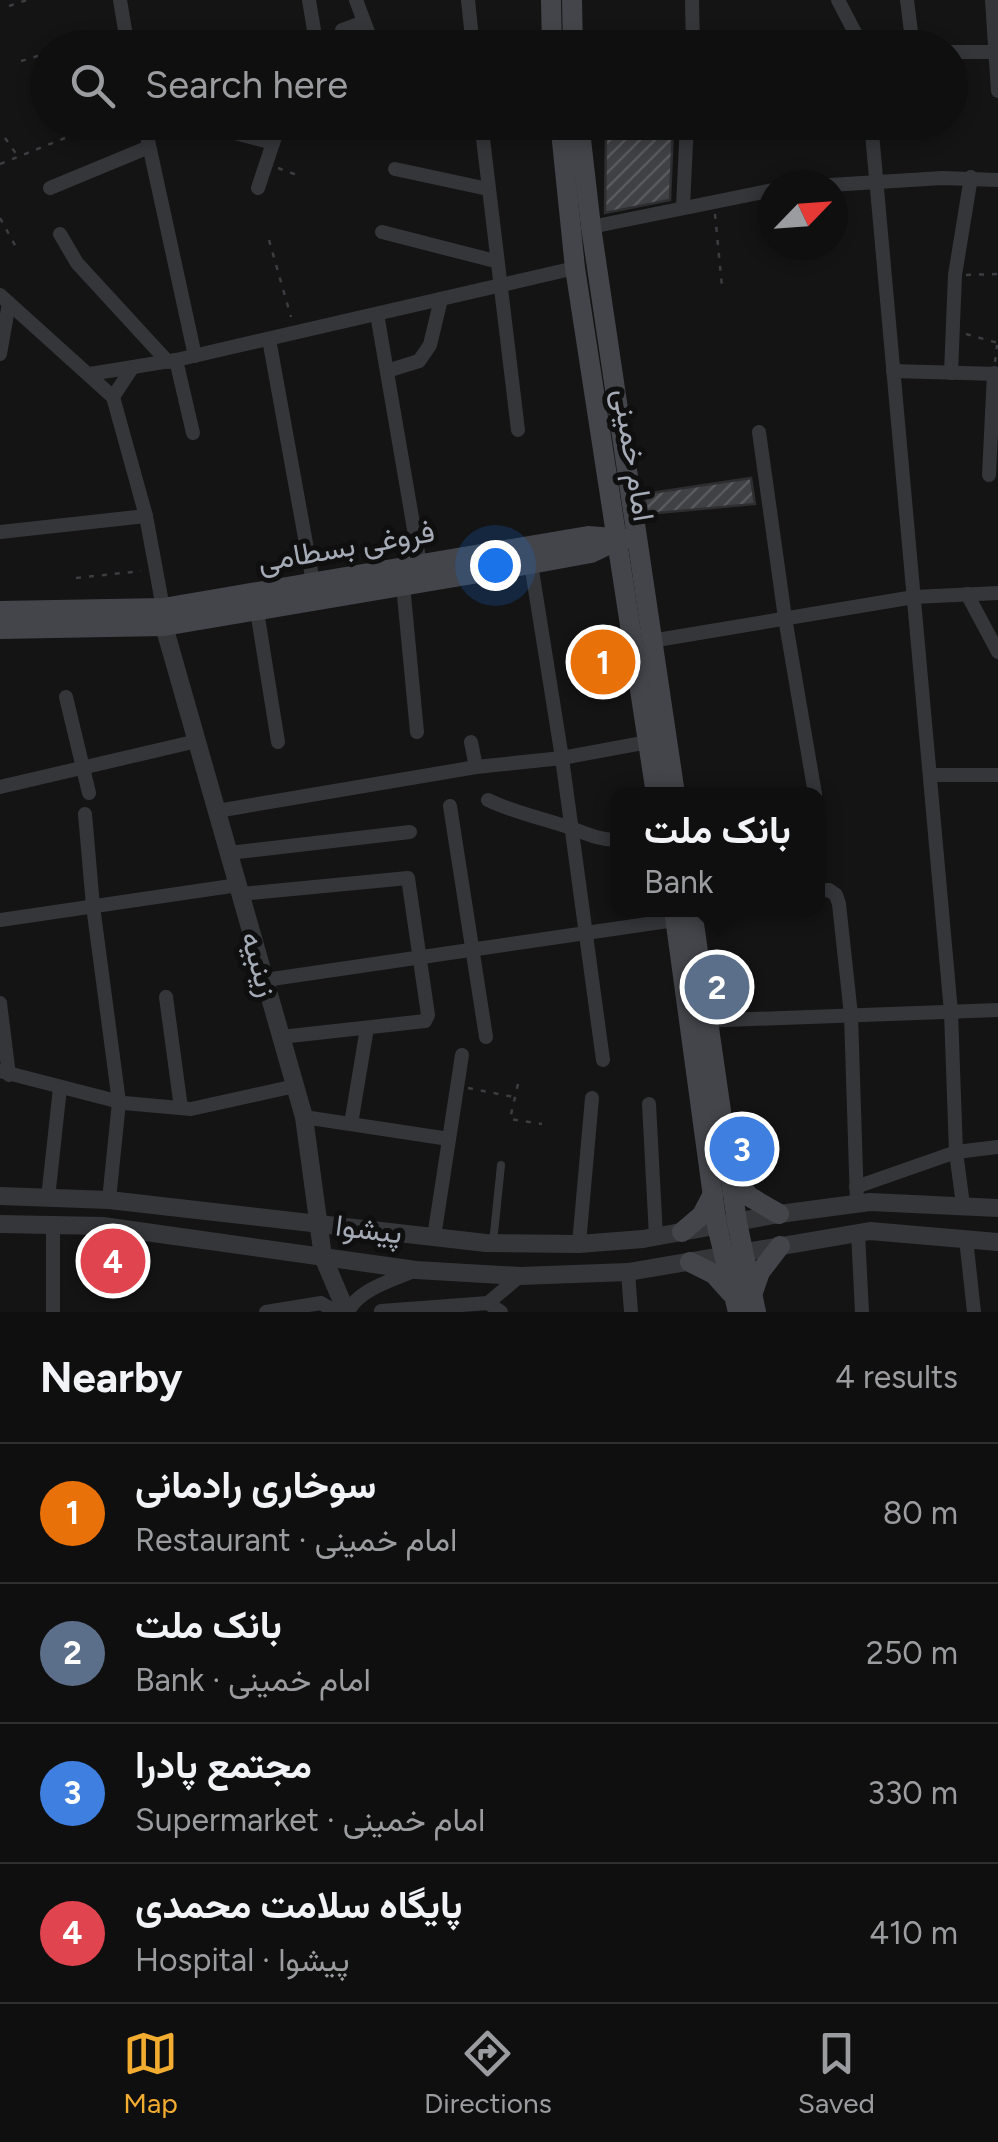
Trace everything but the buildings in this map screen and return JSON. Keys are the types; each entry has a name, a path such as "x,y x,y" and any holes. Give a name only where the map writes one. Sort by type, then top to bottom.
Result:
{"main road":[{"path":"551,0 552,30"},
{"path":"572,0 573,30"},
{"name":"امام خمینی","path":"573,140 576,268 626,539 651,641 674,787"},
{"name":"امام خمینی","path":"576,140 591,227 655,787"},
{"name":"فروغی بسطامی","path":"0,611 164,617 313,582 588,536 626,539"},
{"name":"فروغی بسطامی","path":"0,629 257,611 531,564 591,552 626,539"},
{"path":"681,917 731,1177 727,1224"},
{"path":"699,1021 713,1194 727,1224 744,1304"},
{"path":"731,1177 750,1197 779,1214"},
{"path":"682,1232 702,1215 713,1194"},
{"path":"744,1304 760,1272 780,1246"},
{"path":"690,1262 714,1274 744,1304"}],"street":[{"path":"120,0 125,28"},
{"path":"310,0 314,30"},
{"path":"356,0 367,30"},
{"path":"468,0 471,30"},
{"path":"692,0 692,30"},
{"path":"838,0 853,30"},
{"path":"907,0 911,30"},
{"path":"992,0 998,91"},
{"path":"342,30 364,22"},
{"path":"968,52 997,52"},
{"path":"148,140 195,356"},
{"path":"261,140 273,143"},
{"path":"258,188 274,140"},
{"path":"483,140 518,430"},
{"path":"683,206 686,140"},
{"path":"873,140 951,1012 956,1152 974,1312"},
{"path":"50,188 149,147"},
{"path":"395,169 488,189"},
{"path":"952,373 955,275 971,177"},
{"path":"848,183 971,177 998,180"},
{"path":"591,227 758,193"},
{"path":"382,232 495,260"},
{"path":"60,234 77,263 172,361 192,433"},
{"path":"90,374 195,356 576,268"},
{"path":"0,354 4,299"},
{"path":"4,299 113,398 146,516 164,617"},
{"path":"387,372 419,361 430,345 441,299"},
{"path":"377,314 420,564"},
{"path":"269,339 313,582"},
{"path":"113,398 132,368"},
{"path":"894,372 996,374 989,475"},
{"path":"759,432 815,787"},
{"path":"0,532 146,516"},
{"path":"531,564 603,1060"},
{"path":"403,585 417,732"},
{"path":"651,641 914,597 998,592"},
{"path":"967,594 998,652"},
{"path":"257,611 278,742"},
{"name":"زینبیه","path":"164,617 304,1117 343,1310"},
{"path":"66,697 89,793"},
{"path":"0,787 197,740"},
{"path":"472,742 476,766"},
{"path":"217,811 476,766 562,758 648,742"},
{"path":"930,775 998,775"},
{"path":"488,800 594,839 610,840"},
{"path":"450,806 486,1036"},
{"path":"85,814 93,906 120,1102 109,1200"},
{"path":"229,853 410,832"},
{"path":"0,920 239,890 408,878 422,958 428,1015 425,1021 281,1036"},
{"path":"825,890 836,896 839,904 851,1015 856,1195 956,1152 998,1147"},
{"path":"265,980 587,935 663,917"},
{"path":"166,997 186,1108"},
{"path":"0,1003 5,1073 120,1102 186,1108 295,1086"},
{"path":"699,1021 998,1010"},
{"path":"351,1124 367,1028"},
{"path":"434,1237 462,1056"},
{"path":"48,1198 60,1088"},
{"path":"579,1244 592,1098"},
{"path":"649,1104 656,1237"},
{"path":"304,1117 449,1139"},
{"name":"پیشوا","path":"0,1196 109,1200 492,1243 579,1244 656,1237 856,1195 998,1208"},
{"name":"پیشوا","path":"0,1224 104,1226 416,1270 520,1276 628,1272 870,1231 998,1242"},
{"path":"53,1225 53,1312"},
{"path":"858,1233 862,1312"},
{"path":"266,1312 320,1303 343,1310 370,1291 416,1270"},
{"path":"628,1272 631,1312"},
{"path":"381,1311 494,1308 520,1276"}],"lane":[{"path":"492,1243 500,1166"}],"path":[{"path":"9,6 27,0"},
{"path":"746,26 746,30"},
{"path":"119,30 125,28"},
{"path":"21,61 30,58"},
{"path":"5,138 18,156"},
{"path":"0,164 59,140"},
{"path":"267,164 297,176"},
{"path":"714,200 722,287"},
{"path":"0,218 16,247"},
{"path":"269,240 296,333"},
{"path":"955,275 998,274"},
{"path":"951,330 997,343 996,374"},
{"path":"76,578 158,569"},
{"path":"518,1084 510,1119 542,1124"},
{"path":"457,1086 515,1097"}],"place":[{"name":"سوخاری رادمانی","path":"603,662"},
{"name":"بانک ملت","path":"717,987"},
{"name":"مجتمع پادرا","path":"742,1149"},
{"name":"پایگاه سلامت محمدی","path":"113,1261"}]}
